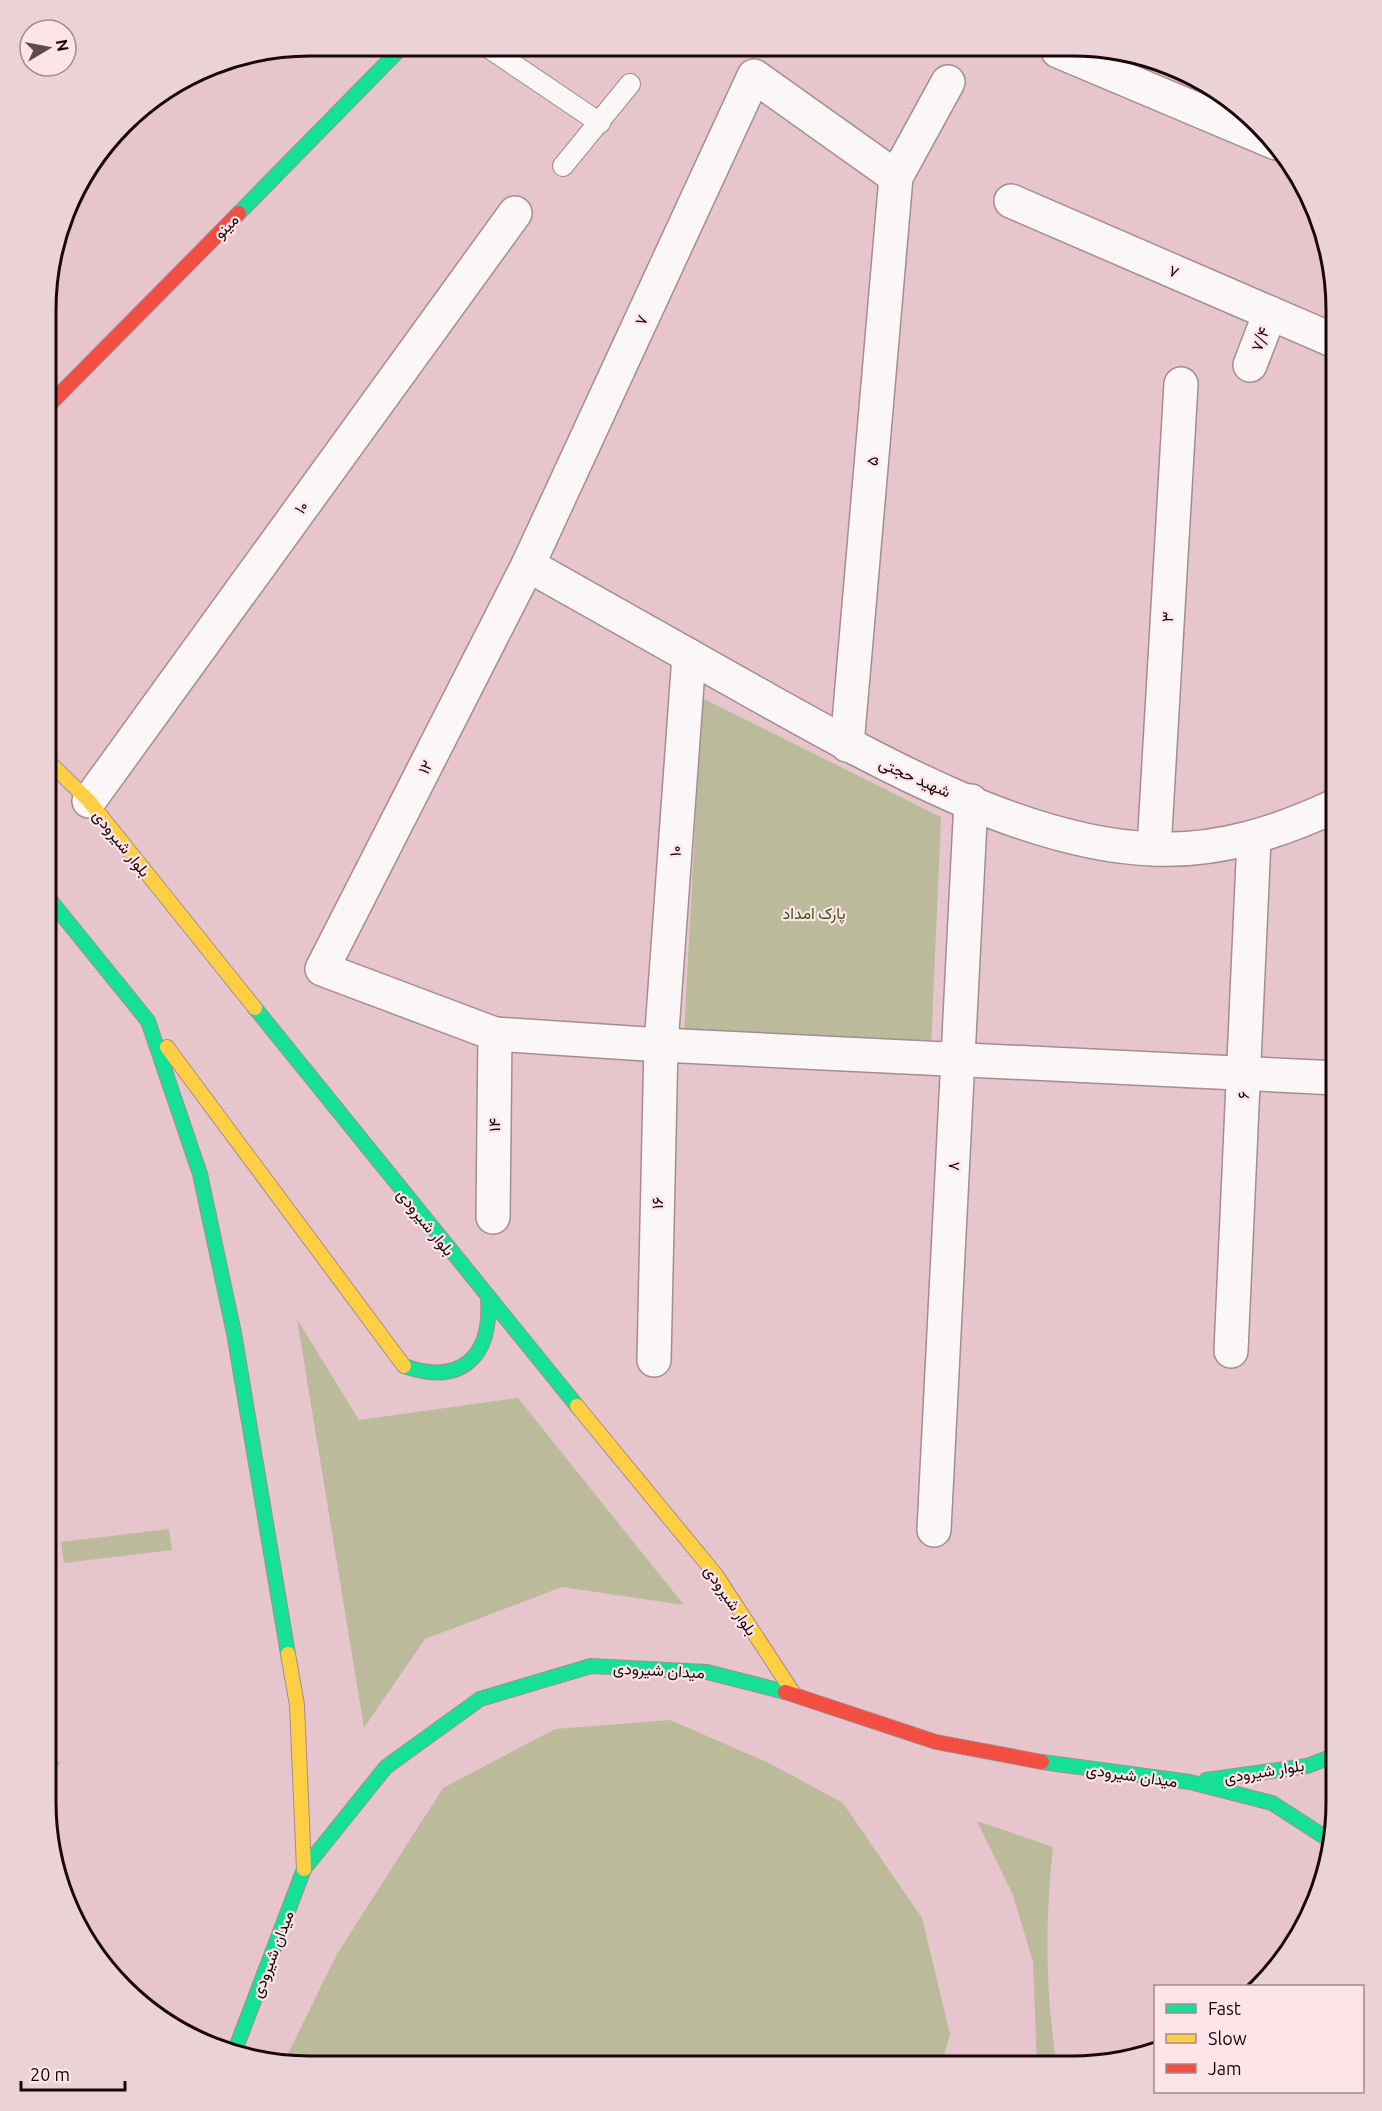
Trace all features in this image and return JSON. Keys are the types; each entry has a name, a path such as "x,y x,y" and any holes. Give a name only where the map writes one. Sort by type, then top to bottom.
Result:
{"main road":[{"name":"مینو","path":"56,398 393,56"},
{"name":"بلوار شیرودی","path":"56,770 89,801 488,1299 716,1575 794,1694"},
{"path":"56,907 148,1021 401,1365 417,1373 435,1375 452,1372 468,1364 480,1351 489,1335 491,1317 488,1299"},
{"path":"148,1021 200,1174 234,1333 297,1705 304,1869"},
{"name":"میدان شیرودی","path":"237,2045 304,1869 386,1767 480,1699 591,1666 707,1672 794,1694 936,1742 1046,1763 1190,1782 1272,1803 1324,1836"},
{"name":"بلوار شیرودی","path":"1190,1782 1306,1766 1326,1759"}],"street":[{"path":"1070,56 1255,133"},
{"name":"۷","path":"528,565 754,76 896,177"},
{"path":"896,177 948,82"},
{"name":"۵","path":"847,745 896,177"},
{"name":"۷","path":"1011,201 1326,337"},
{"name":"۱۰","path":"89,801 515,213"},
{"name":"۷/۴","path":"1250,365 1270,313"},
{"name":"۳","path":"1154,849 1181,384"},
{"name":"شهید حجتی","path":"528,565 847,745 912,777 1021,821 1103,845 1154,849 1197,849 1254,839 1326,810"},
{"name":"۱۲","path":"495,1034 322,969 528,565"},
{"name":"۱۰","path":"661,1046 689,656"},
{"name":"۸","path":"934,1530 971,801"},
{"name":"۶","path":"1231,1351 1254,839"},
{"path":"495,1034 661,1046 1326,1078"},
{"name":"۱۴","path":"493,1217 495,1034"},
{"name":"۱۶","path":"654,1360 661,1046"}],"lane":[{"path":"502,56 600,123"},
{"path":"563,166 630,84"}],"green space":[{"name":"پارک امداد","path":"702,698 941,817 931,1049 684,1034"},
{"path":"297,1319 359,1420 518,1398 684,1605 562,1587 425,1639 364,1728"},
{"path":"169,1529 172,1550 64,1563 61,1542"},
{"path":"670,1720 769,1763 843,1803 922,1918 950,2034 944,2056 288,2054 337,1954 443,1788 555,1729"},
{"path":"977,1821 1053,1847 1049,1901 1048,1984 1056,2056 1037,2056 1033,1962 1013,1895"}],"traffic: fast":[{"path":"239,213 393,56"},
{"path":"56,907 148,1021 200,1174 234,1333 288,1654"},
{"path":"255,1008 577,1406"},
{"path":"404,1366 424,1371 442,1372 457,1369 469,1362 485,1337 488,1299"},
{"path":"237,2045 304,1869 386,1767 480,1699 591,1666 707,1672 785,1692"},
{"path":"1206,1780 1307,1766 1326,1759"},
{"path":"1042,1762 1190,1782 1272,1803 1324,1836"}],"traffic: slow":[{"path":"56,769 89,801 255,1008"},
{"path":"167,1047 404,1366"},
{"path":"577,1406 716,1575 794,1694"},
{"path":"288,1654 297,1705 304,1869"}],"traffic: jam":[{"path":"56,398 239,213"},
{"path":"785,1692 936,1742 1042,1762"}]}
